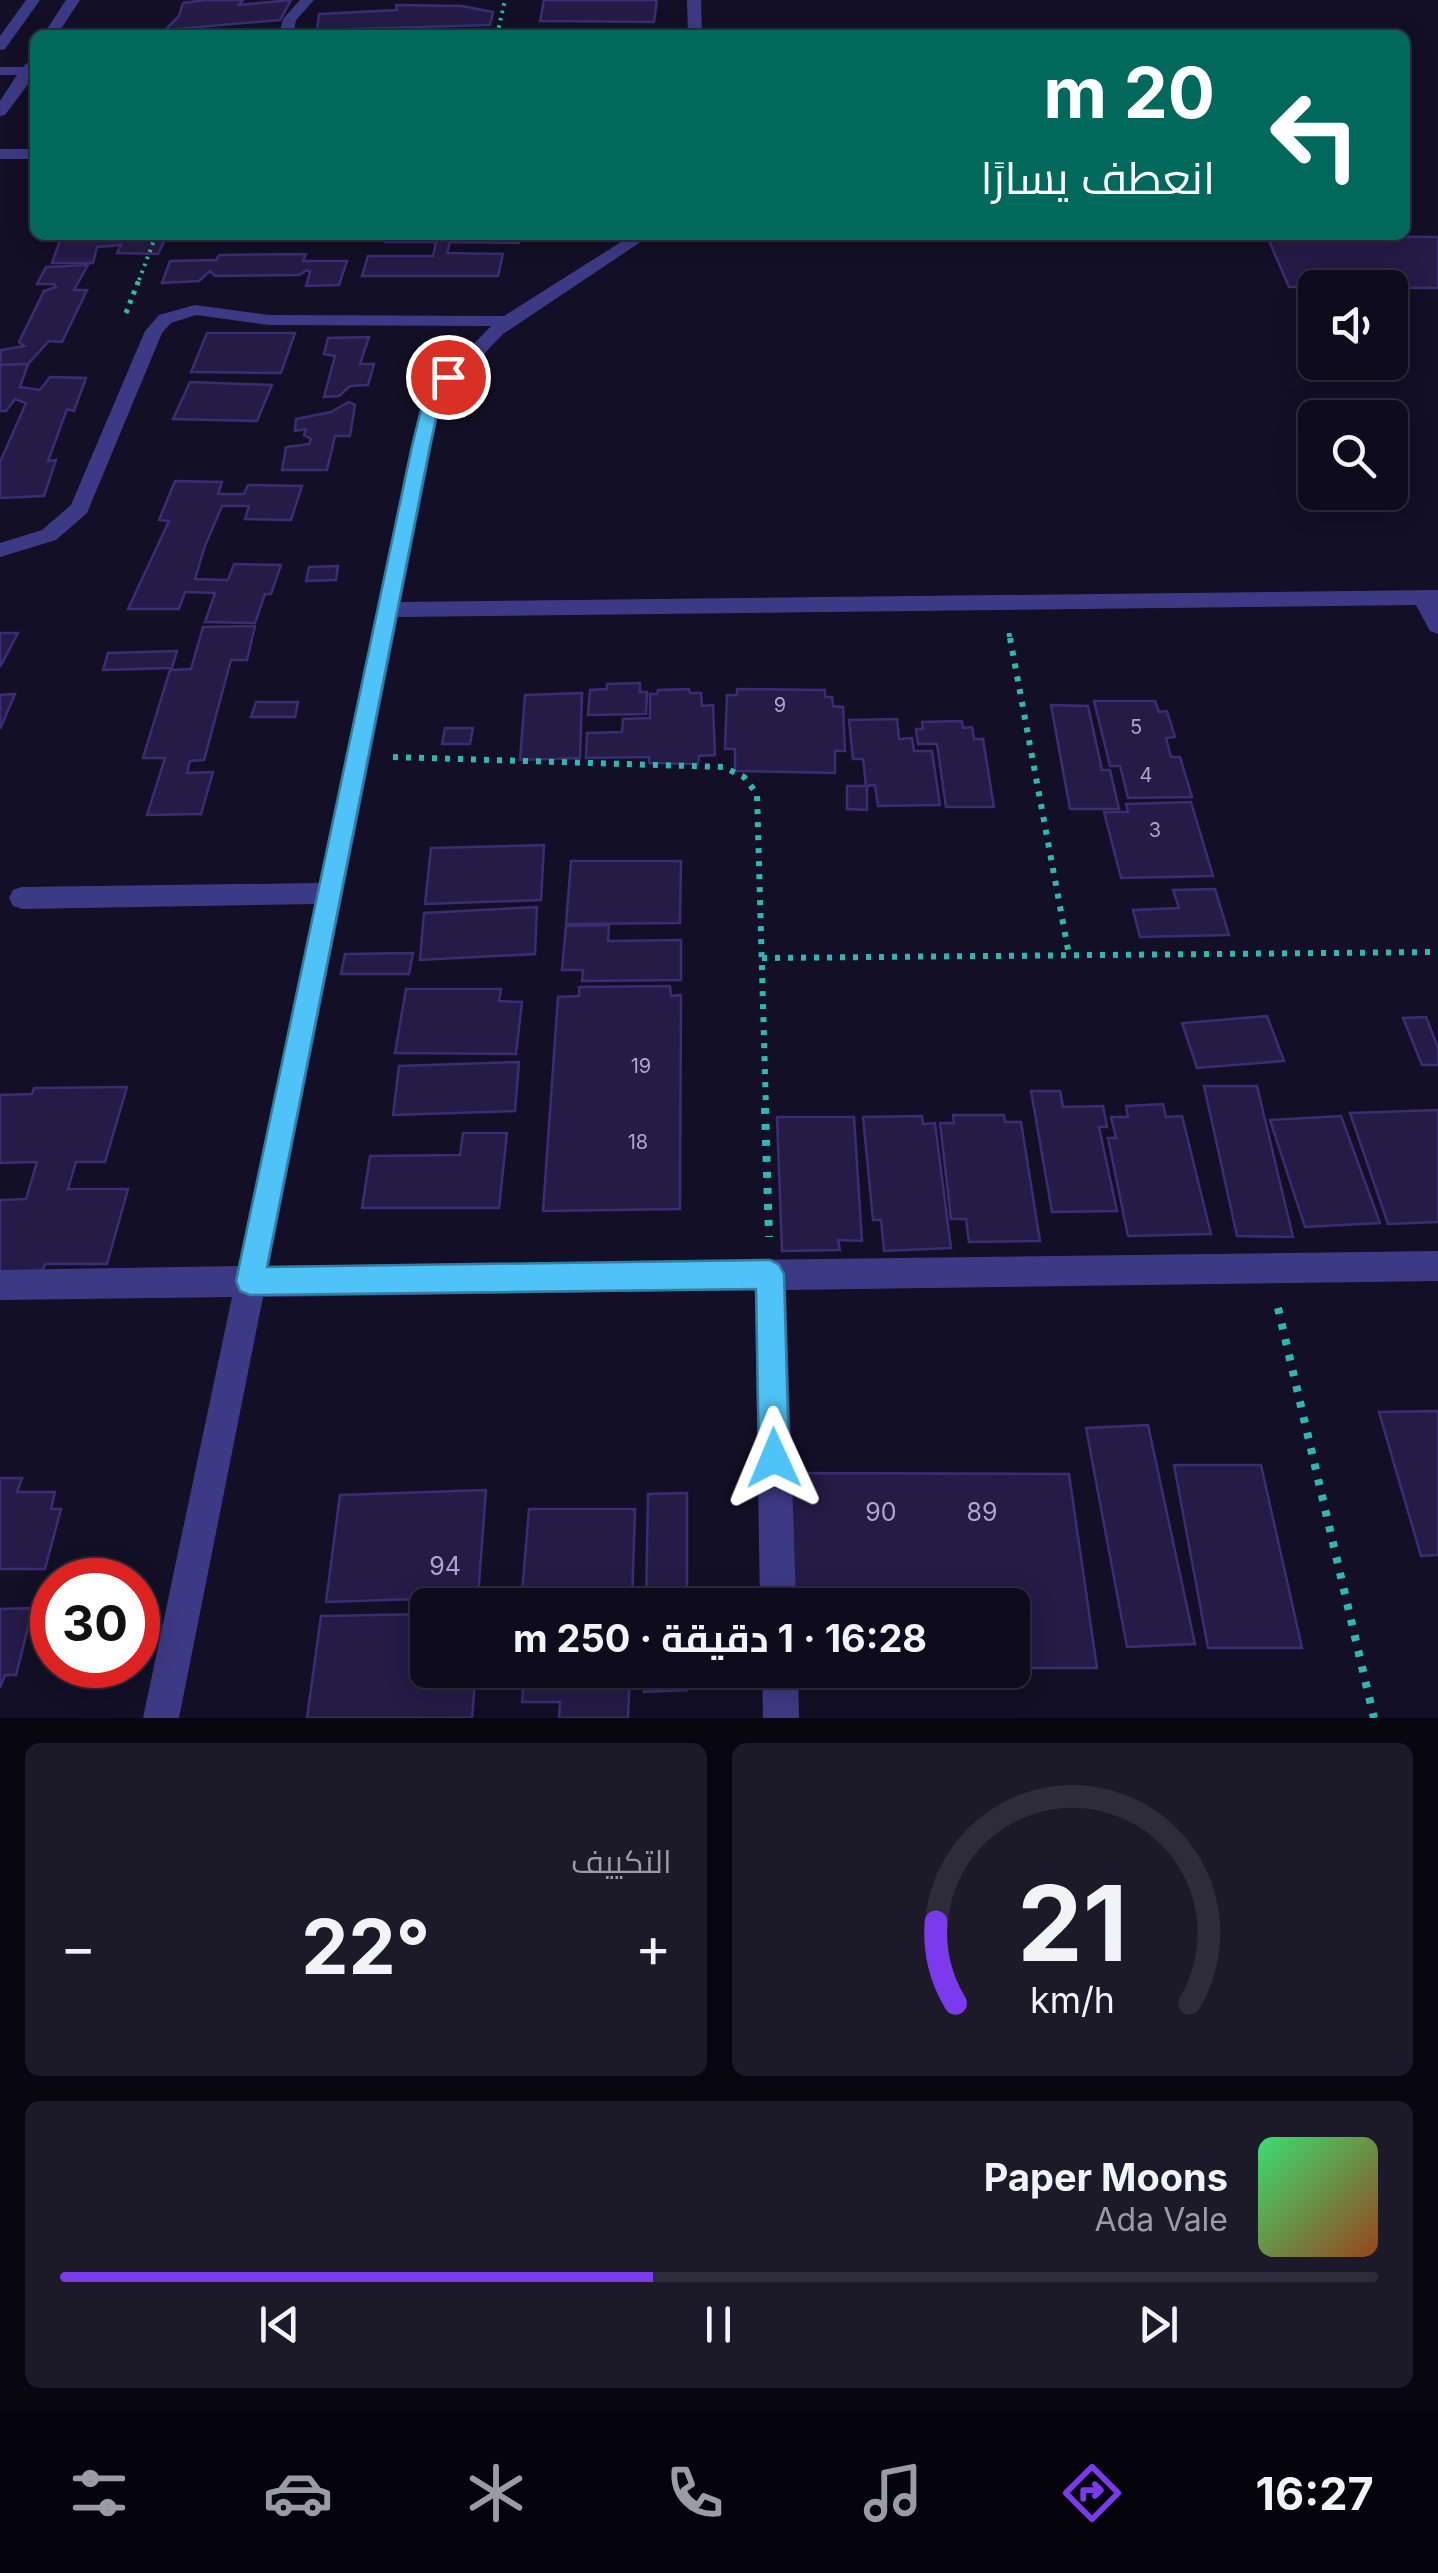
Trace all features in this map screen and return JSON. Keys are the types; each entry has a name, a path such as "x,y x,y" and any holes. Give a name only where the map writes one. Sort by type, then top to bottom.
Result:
{"street":[{"path":"0,46 33,0"},
{"path":"53,30 73,0"},
{"path":"287,30 290,19 306,0"},
{"path":"694,0 695,30"},
{"path":"0,71 30,67"},
{"path":"0,112 30,70"},
{"path":"0,154 30,154"},
{"path":"161,1718 430,410 448,377 473,347 506,321 635,240"},
{"path":"0,550 50,535 80,508 154,331 165,319 196,310 269,320 506,321"},
{"path":"388,610 1431,597 1438,626"},
{"path":"22,898 330,894"},
{"path":"0,1284 1438,1266"},
{"path":"770,1274 778,1588"},
{"path":"780,1688 781,1718"}],"path":[{"path":"499,30 505,0"},
{"path":"154,240 126,313 129,324 154,331"},
{"path":"1003,602 1069,955"},
{"path":"357,756 711,766 744,777 757,794 770,1274"},
{"path":"762,958 1438,952"},
{"path":"1268,1268 1374,1718"}],"building":[{"path":"243,0 239,5 291,0 280,20 165,30 179,16 183,3"},
{"path":"544,0 657,0 654,22 540,21"},
{"path":"396,5 462,6 493,12 490,25 317,30 319,14 397,10"},
{"path":"1438,237 1438,288 1408,288 1408,270 1298,270 1298,287 1289,287 1269,240"},
{"path":"60,240 165,240 158,254 117,253 121,245 97,247 93,263 52,263"},
{"path":"519,240 450,242 447,253 503,254 498,276 362,276 368,256 433,256 436,242 386,242"},
{"path":"306,254 303,261 347,261 339,285 306,286 310,272 307,270 299,275 215,276 210,271 199,281 162,283 170,261 216,260 219,255"},
{"path":"88,265 74,290 87,290 62,342 49,341 28,364 0,365 1,350 24,346 19,342 44,291 56,287 37,284 46,267"},
{"path":"207,333 295,333 281,373 191,372"},
{"path":"369,337 360,364 374,364 368,385 350,386 339,396 324,397 335,356 324,354 328,338"},
{"path":"28,364 20,387 40,390 50,377 86,378 74,411 67,409 48,461 56,460 44,496 0,498 0,462 26,403 15,399 6,411 0,411 0,365"},
{"path":"190,382 272,385 257,421 173,419"},
{"path":"349,402 355,405 350,436 335,436 327,470 282,470 286,447 309,444 311,439 304,435 306,429 295,431 296,419 331,412"},
{"path":"175,481 222,482 218,494 244,494 248,485 302,486 291,520 245,519 249,506 222,506 205,546 195,579 228,580 234,564 281,565 255,623 205,622 215,593 185,592 179,609 128,609 169,521 159,520"},
{"path":"338,566 336,580 306,581 309,567"},
{"path":"255,626 247,660 231,660 204,760 190,761 187,773 213,772 201,814 147,815 165,758 143,758 170,670 191,669 203,627"},
{"path":"0,633 18,633 0,667"},
{"path":"177,651 172,668 103,670 108,653"},
{"path":"640,683 640,692 647,692 646,714 588,715 590,690 607,689 607,684"},
{"path":"689,689 690,693 701,693 702,706 713,705 715,755 699,756 698,764 649,763 649,757 586,758 587,733 622,732 623,719 650,718 650,694"},
{"path":"737,689 825,690 825,697 832,697 833,706 843,707 845,751 835,751 835,773 735,771 735,749 725,749 727,695 737,695"},
{"path":"582,693 580,758 520,760 525,695"},
{"path":"15,694 0,729 0,695"},
{"path":"1094,701 1155,701 1159,712 1167,711 1175,737 1166,738 1171,757 1180,757 1192,797 1128,798 1120,766 1110,766"},
{"path":"256,702 298,702 295,717 251,717"},
{"path":"1051,705 1088,706 1102,770 1110,770 1119,809 1070,809"},
{"path":"897,719 899,739 912,738 914,751 932,751 940,805 878,806 875,785 866,786 863,759 853,759 849,720"},
{"path":"962,721 963,728 972,727 974,739 983,739 994,807 946,807 937,744 918,744 916,729 923,729 922,722"},
{"path":"445,728 473,728 470,744 442,744"},
{"path":"847,786 867,786 867,810 847,809"},
{"path":"1191,802 1213,876 1121,878 1104,812 1128,812 1126,804"},
{"path":"544,845 541,900 425,904 431,848"},
{"path":"571,861 681,861 680,923 566,924"},
{"path":"1215,889 1229,935 1140,937 1133,910 1179,908 1173,890"},
{"path":"537,907 535,954 420,960 424,913"},
{"path":"609,925 608,941 681,940 681,980 582,981 583,970 562,970 566,926"},
{"path":"413,953 409,974 341,974 345,954"},
{"path":"670,986 671,996 681,995 680,1209 543,1211 558,997 579,996 579,987"},
{"path":"406,989 501,989 499,1001 522,1002 516,1054 395,1053"},
{"path":"1267,1016 1284,1061 1197,1068 1182,1023"},
{"path":"1426,1017 1438,1048 1438,1065 1422,1065 1403,1018"},
{"path":"519,1062 515,1111 393,1115 399,1066"},
{"path":"1204,1086 1257,1086 1293,1237 1237,1236"},
{"path":"127,1087 105,1162 76,1162 68,1189 128,1189 107,1264 45,1264 42,1272 0,1272 0,1200 26,1199 37,1162 0,1163 0,1095 32,1094 34,1088"},
{"path":"1031,1091 1060,1091 1063,1107 1103,1106 1107,1127 1099,1127 1117,1211 1052,1212"},
{"path":"1163,1104 1166,1117 1182,1116 1211,1234 1128,1236 1108,1138 1116,1138 1111,1117 1128,1117 1126,1106"},
{"path":"1438,1110 1438,1222 1388,1224 1350,1113"},
{"path":"953,1115 1004,1115 1005,1122 1021,1122 1040,1241 969,1242 966,1219 951,1219 940,1123 954,1123"},
{"path":"922,1116 923,1124 935,1123 951,1248 884,1251 881,1220 873,1220 863,1117"},
{"path":"1341,1116 1380,1223 1305,1227 1270,1120"},
{"path":"777,1117 854,1117 862,1241 838,1240 840,1250 782,1251"},
{"path":"463,1133 507,1133 499,1208 362,1208 370,1156 460,1155"},
{"path":"1438,1411 1438,1555 1421,1556 1379,1412"},
{"path":"1148,1425 1195,1644 1127,1647 1086,1428"},
{"path":"1174,1465 1261,1465 1302,1648 1208,1648"},
{"path":"786,1473 1069,1474 1097,1668 1030,1668 1030,1588 789,1588"},
{"path":"0,1478 22,1478 17,1492 55,1492 51,1509 61,1509 48,1558 30,1558 30,1569 0,1569"},
{"path":"486,1490 479,1588 410,1588 410,1599 326,1602 340,1495"},
{"path":"687,1493 687,1588 646,1588 648,1494"},
{"path":"529,1509 635,1509 633,1588 522,1588"},
{"path":"30,1608 16,1675 5,1675 0,1688 0,1609"},
{"path":"410,1614 410,1688 474,1688 472,1718 307,1718 321,1616"},
{"path":"523,1688 629,1688 628,1718 559,1718 560,1702 522,1702"},
{"path":"644,1688 687,1688 687,1690 644,1692"}],"route":[{"path":"448,377 430,410 421,446 250,1281 770,1274 774,1458"}]}
